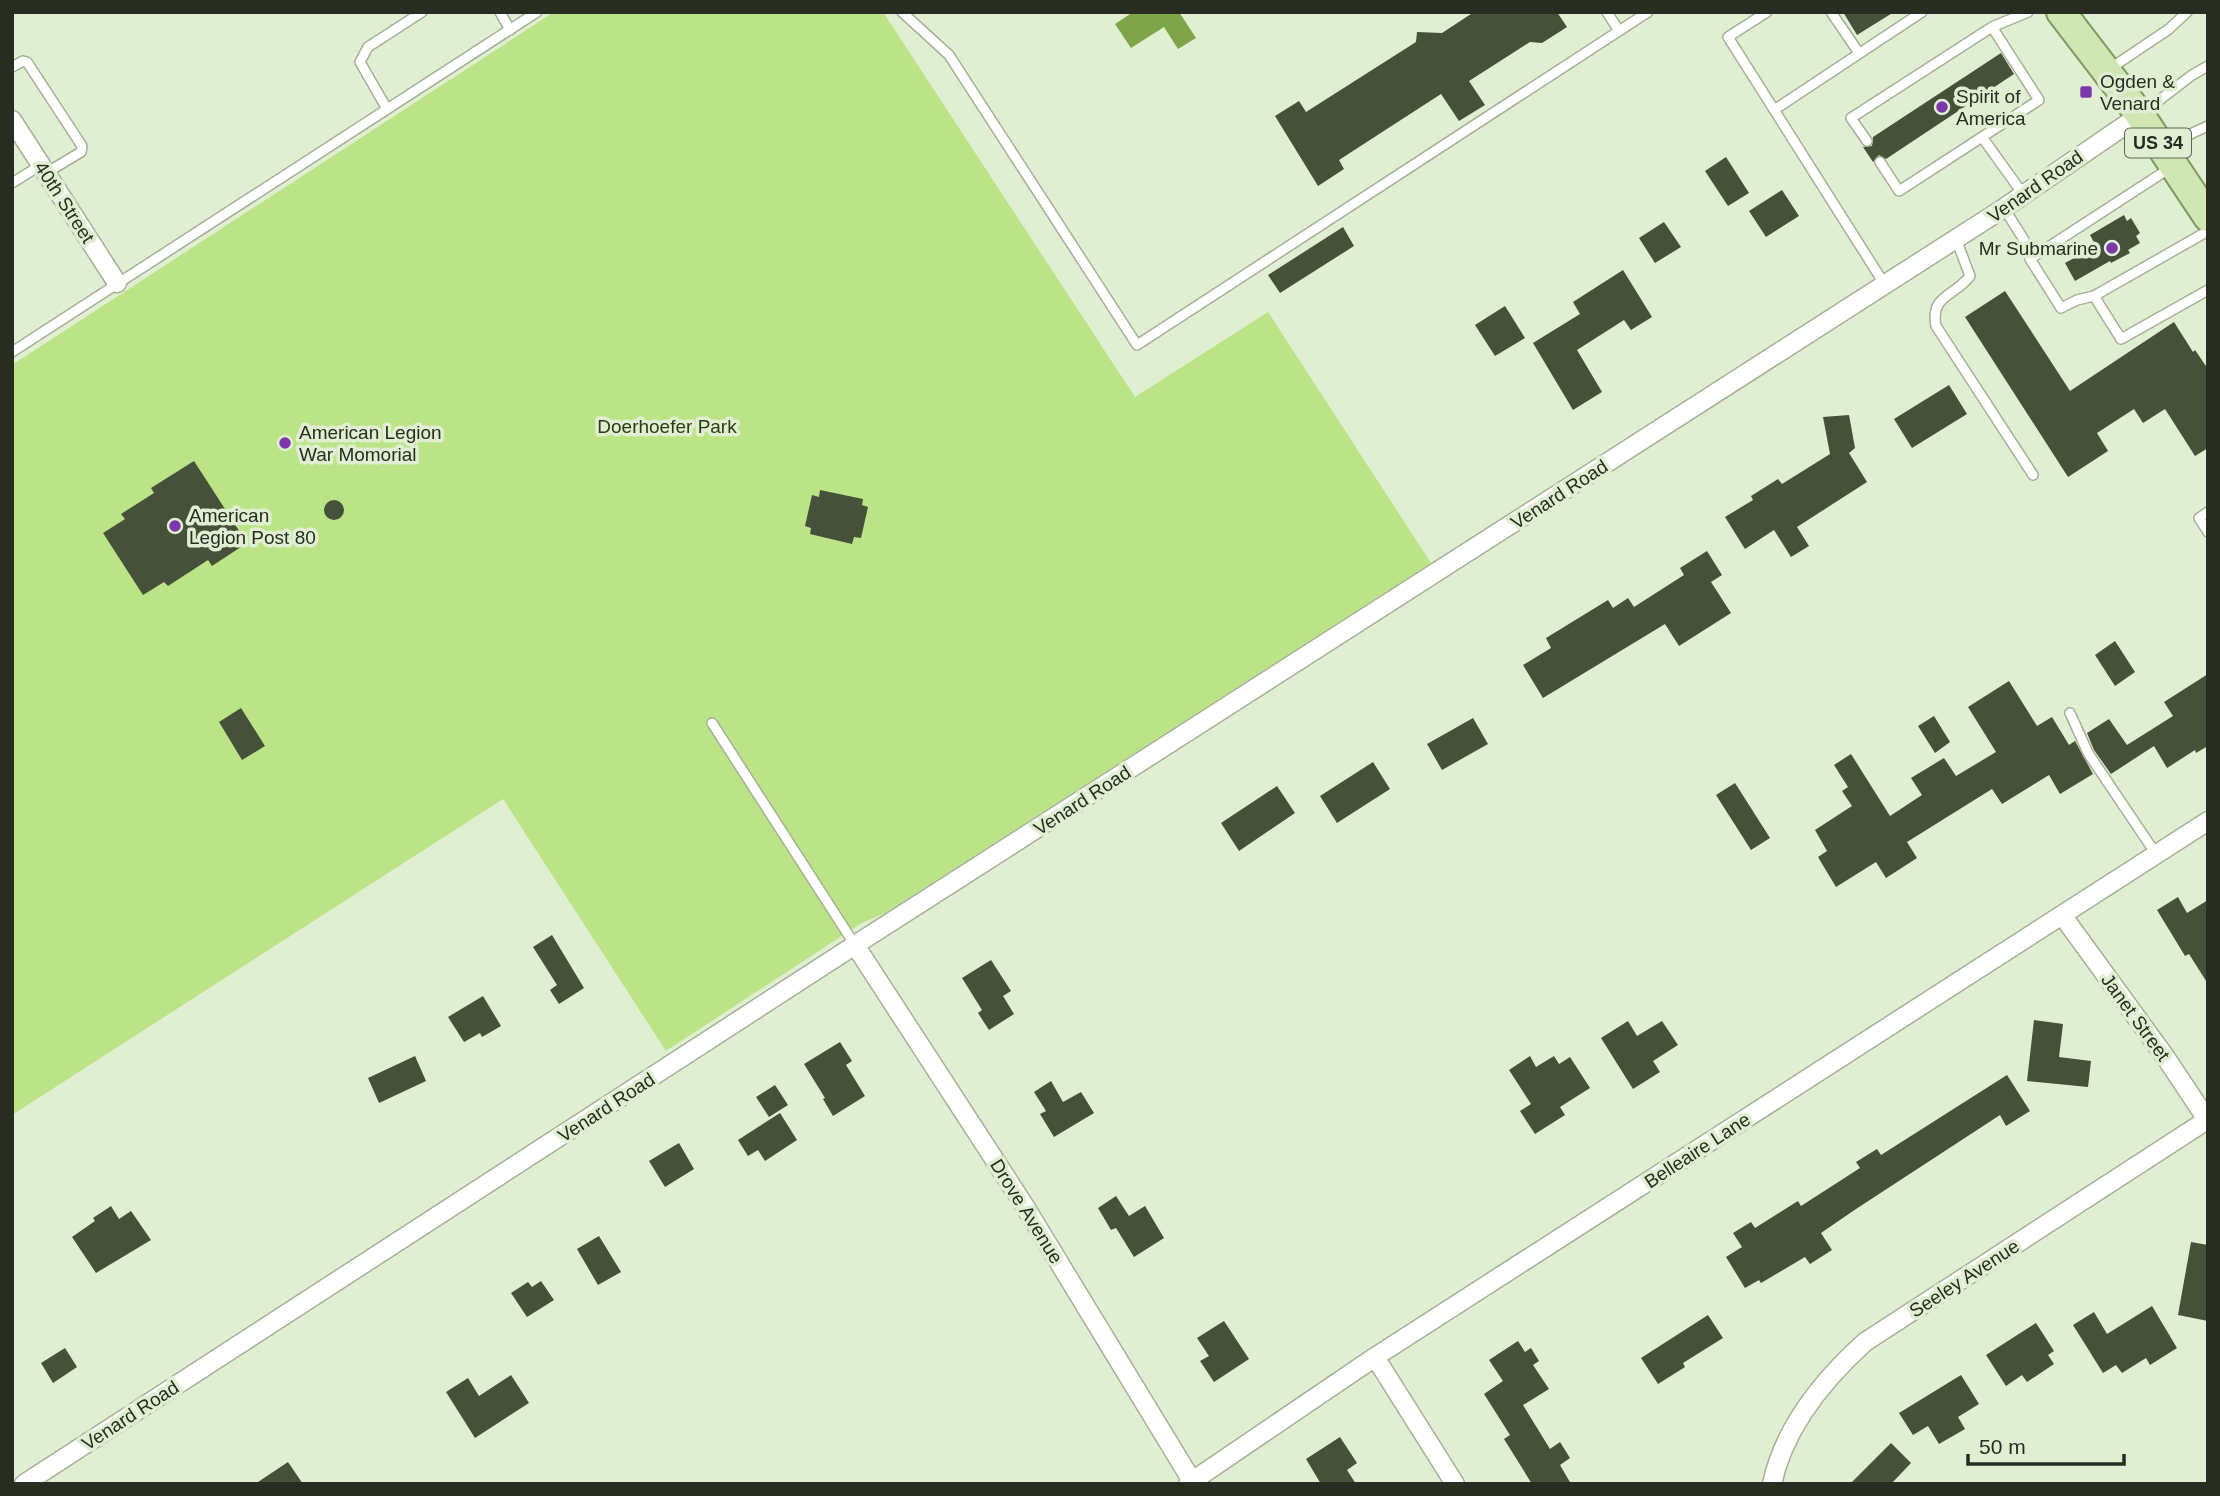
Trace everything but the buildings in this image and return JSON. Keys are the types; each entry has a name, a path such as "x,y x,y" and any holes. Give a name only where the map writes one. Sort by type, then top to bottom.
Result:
{"main road":[{"name":"US 34","path":"2061,12 2140,115 2208,217"}],"street":[{"name":"Venard Road","path":"24,1484 855,945 1885,285 2140,115"},
{"name":"40th Street","path":"12,120 117,283"},
{"name":"Belleaire Lane","path":"1190,1482 1375,1357 2208,821"},
{"name":"Janet Street","path":"2062,915 2207,1120"},
{"name":"Drove Avenue","path":"855,945 1024,1205 1190,1482"},
{"name":"Seeley Avenue","path":"1772,1484 1791,1436 1818,1390 1838,1366 1865,1342 2207,1120"},
{"path":"1375,1357 1455,1484"}],"lane":[{"path":"387,109 360,62 368,47 422,12"},
{"path":"500,12 510,30"},
{"path":"12,352 537,12"},
{"path":"902,12 949,55 1137,345 1648,12"},
{"path":"1607,12 1619,32"},
{"path":"1767,12 1728,37 1885,285"},
{"path":"1831,12 1859,53"},
{"path":"1774,110 1922,12"},
{"path":"1867,141 1851,118 1992,27 2028,12"},
{"path":"2107,71 2169,29 2187,12"},
{"path":"1880,163 1899,191 2039,100 1992,27"},
{"path":"12,67 23,61 27,62 82,146 81,152 12,183"},
{"path":"2140,115 2208,66"},
{"path":"2208,126 2029,259 2061,308 2094,296 2208,231"},
{"path":"1982,137 2023,194"},
{"path":"2004,208 2034,256"},
{"path":"1956,239 1970,275 1937,304 1934,315 1936,326 2033,475"},
{"path":"2094,296 2121,339 2208,290"},
{"path":"2208,512 2199,518 2208,532"},
{"path":"2070,713 2088,753 2156,853"},
{"path":"712,723 855,945"}],"green space":[{"name":"Doerhoefer Park","path":"554,12 883,12 1135,397 1268,312 1431,563 887,912 860,924 666,1051 503,799 12,1115 12,365"}],"shaded area":[{"path":"1133,12 1179,12 1196,38 1178,49 1164,27 1131,48 1115,24"}],"place":[{"name":"Ogden & Venard","path":"2086,92"},
{"name":"Spirit of America","path":"1942,107"},
{"name":"Mr Submarine","path":"2112,248"},
{"name":"American Legion War Momorial","path":"285,443"},
{"name":"American Legion Post 80","path":"175,526"}]}
